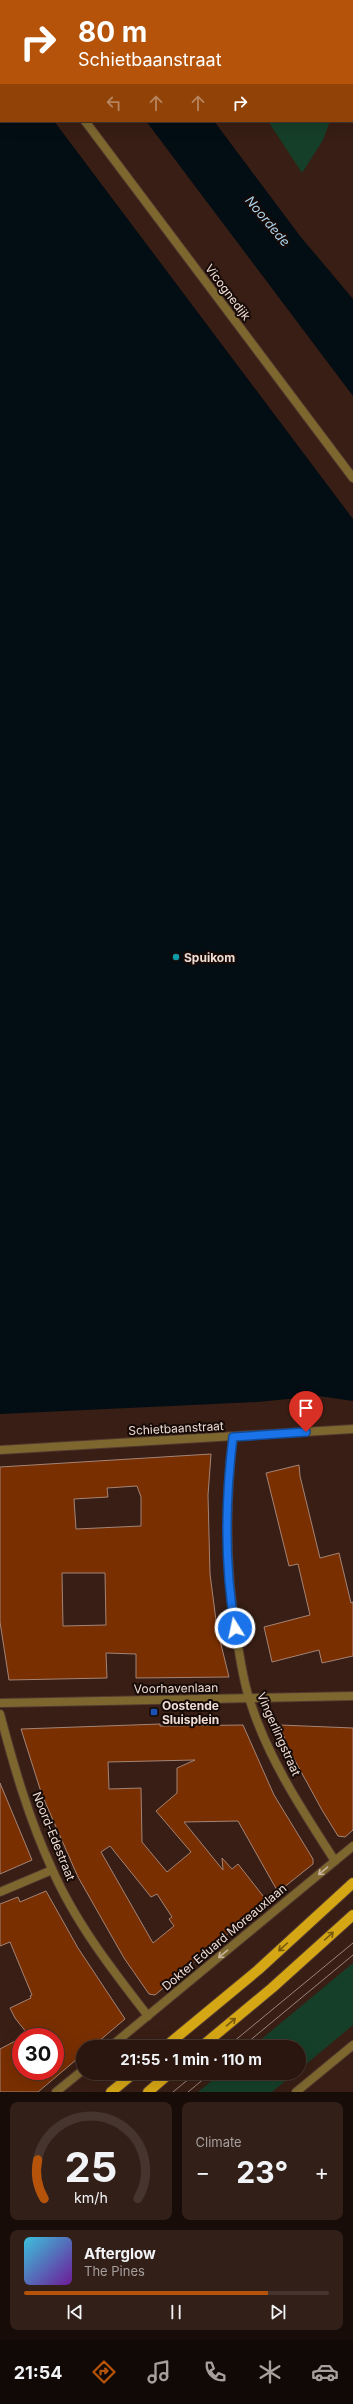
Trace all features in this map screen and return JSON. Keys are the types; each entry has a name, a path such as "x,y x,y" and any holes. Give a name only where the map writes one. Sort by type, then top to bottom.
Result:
{"main road":[{"path":"173,2040 258,1970 353,1883"},
{"path":"209,2040 272,1988 353,1915"},
{"path":"111,2092 126,2080"},
{"path":"148,2092 162,2080"}],"street":[{"name":"Vicognedijk","path":"86,122 353,478"},
{"name":"Schietbaanstraat","path":"0,1450 353,1429"},
{"name":"Vingerlingstraat","path":"233,1437 227,1488 226,1542 230,1601 249,1698 276,1762 303,1811 335,1861"},
{"name":"Voorhavenlaan","path":"0,1703 353,1696"},
{"name":"Noord-Edestraat","path":"0,1714 32,1820 52,1870 111,1969 148,2016"},
{"name":"Dokter Eduard Moreauxlaan","path":"119,2040 353,1846"},
{"path":"0,1892 52,1870"},
{"path":"296,2092 353,2045"},
{"path":"56,2092 76,2076"}],"green space":[{"path":"269,122 330,122 323,140 302,173"},
{"path":"353,1963 353,2025 306,2064 306,2040 260,2040"},
{"path":"213,2080 287,2080 272,2092 198,2092"}],"water":[{"name":"Spuikom","path":"0,122 55,122 353,519 353,1401 319,1396 257,1402 0,1414"},
{"name":"Noordede","path":"147,122 215,122 300,236 353,299 353,396"}],"building":[{"path":"211,1454 208,1495 210,1574 217,1628 229,1677 136,1678 136,1654 106,1653 107,1678 9,1680 0,1622 0,1467","holes":["137,1486 141,1497 141,1526 76,1529 74,1499 108,1497 107,1488","62,1573 105,1573 106,1625 63,1626"]},
{"path":"299,1465 300,1476 320,1558 339,1553 351,1603 353,1602 353,1656 322,1663 319,1650 272,1662 264,1627 310,1615 298,1564 289,1566 266,1473"},
{"path":"160,1724 160,1726 243,1725 274,1795 313,1859 313,1864 278,1892 238,1821 184,1822 223,1870 222,1858 232,1869 238,1864 267,1901 155,1995 149,1994 124,1958 78,1877 42,1795 21,1729","holes":["195,1760 177,1768 177,1793 156,1811 191,1852 167,1872 142,1842 141,1788 109,1789 108,1762","110,1846 151,1897 157,1894 172,1917 169,1919 174,1926 153,1943 101,1852"]},
{"path":"280,1725 353,1728 353,1830 345,1837 338,1836 322,1810 287,1746"},
{"path":"0,1783 32,1860 0,1874"},
{"path":"46,1891 78,1948 125,2019 100,2040 76,2040 76,2060 64,2070 64,2028 23,2028 15,2018 10,2008 31,1998 30,1996 32,1995 10,1942 0,1946 0,1904 18,1897 20,1902"},
{"path":"12,2043 12,2080 52,2080 38,2092 0,2092 0,2049"}],"tram line":[{"path":"235,2040 353,1943"},
{"path":"250,2040 353,1955"},
{"path":"173,2092 188,2080"},
{"path":"188,2092 203,2080"}],"place":[{"name":"Spuikom","path":"176,957"},
{"name":"Oostende Sluisplein","path":"154,1712"}],"route":[{"path":"235,1628 230,1601 226,1542 227,1488 233,1437 306,1432"}]}
